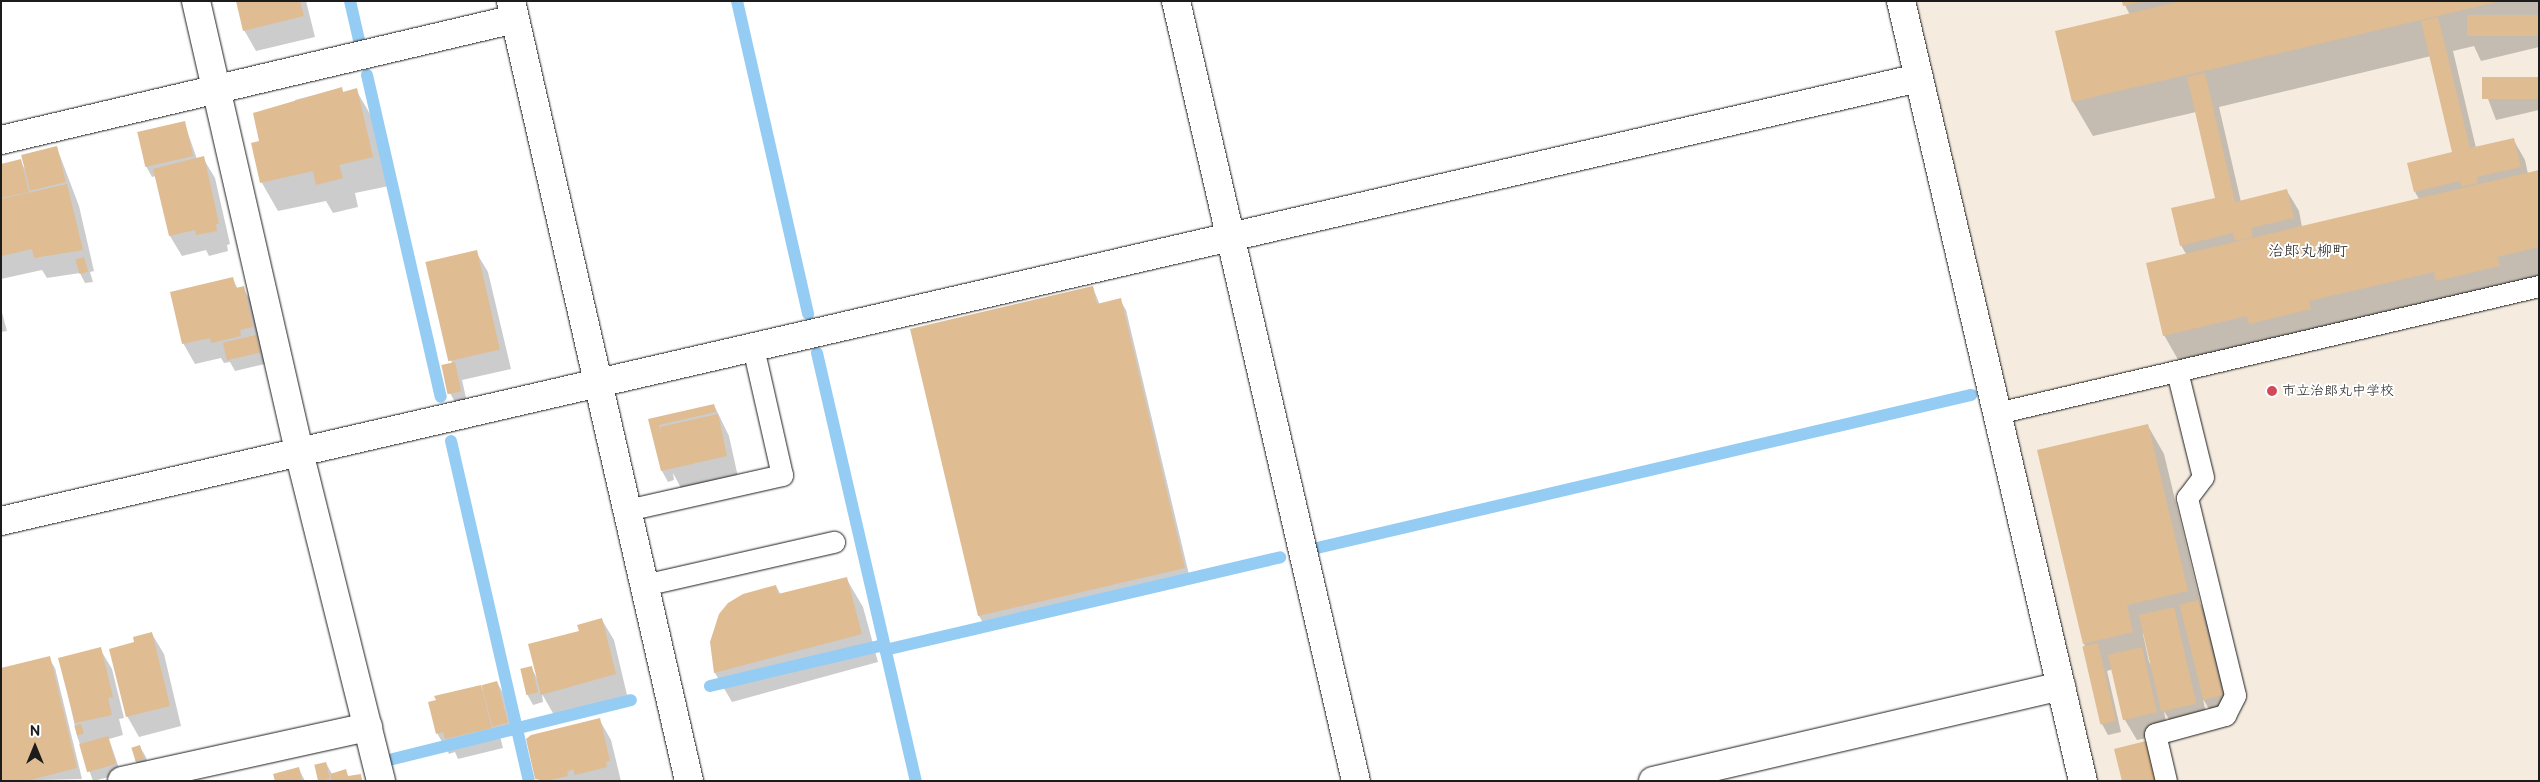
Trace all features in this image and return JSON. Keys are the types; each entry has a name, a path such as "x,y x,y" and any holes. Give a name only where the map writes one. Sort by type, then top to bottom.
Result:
{"street":[{"path":"196,1 299,452 382,781"},
{"path":"1176,1 1356,781"},
{"path":"1901,1 2083,781"},
{"path":"1,140 216,90 513,10 690,781"},
{"path":"1,521 752,346 1919,78"},
{"path":"1653,781 2060,686"},
{"path":"122,781 368,727"}],"lane":[{"path":"1997,413 2539,286"},
{"path":"627,510 782,475 752,346"},
{"path":"2166,781 2155,734 2225,715 2234,695 2187,498 2203,477 2176,371"},
{"path":"644,585 834,542"}],"shaded area":[{"name":"市立治郎丸中学校","path":"1915,1 2539,1 2539,781 2095,781"}],"building":[{"path":"236,1 300,1 304,16 243,31"},
{"path":"2122,1 2140,1 2140,2 2123,6"},
{"path":"2182,1 2497,2 2072,102 2055,31"},
{"path":"2467,15 2539,15 2539,36 2467,36"},
{"path":"2438,17 2470,148 2514,138 2521,167 2477,177 2478,183 2461,187 2460,181 2414,192 2407,163 2452,152 2421,21"},
{"path":"2205,73 2235,202 2287,189 2294,218 2251,228 2253,237 2235,241 2233,233 2180,246 2171,208 2215,198 2187,77"},
{"path":"2482,77 2539,77 2539,99 2482,99"},
{"path":"342,87 343,92 357,88 373,157 339,165 343,178 316,185 313,171 260,183 251,143 259,141 253,113"},
{"path":"185,121 193,156 145,167 137,132"},
{"path":"57,146 66,182 30,191 21,155"},
{"path":"204,156 219,224 216,224 217,231 196,235 195,230 169,236 153,169"},
{"path":"21,159 29,192 1,198 1,164"},
{"path":"2539,170 2539,247 2497,257 2500,266 2436,281 2434,272 2309,301 2311,309 2249,324 2247,316 2163,336 2146,263"},
{"path":"67,184 83,250 34,258 32,249 1,256 1,199"},
{"path":"477,250 500,349 448,361 425,262"},
{"path":"84,257 88,271 79,274 75,259"},
{"path":"233,277 236,288 244,286 253,327 240,330 241,336 211,343 210,338 182,344 170,292"},
{"path":"1093,286 1097,304 1121,298 1185,568 978,616 910,329"},
{"path":"256,335 260,353 227,360 223,343"},
{"path":"455,362 461,391 448,394 441,365"},
{"path":"714,404 716,412 659,425 662,439 660,427 718,414 727,456 661,471 648,419"},
{"path":"2148,424 2188,591 2127,605 2133,632 2083,644 2037,450"},
{"path":"847,577 862,634 714,673 710,642 719,614 728,603 743,594 776,585 778,594"},
{"path":"2199,600 2223,695 2203,700 2180,605"},
{"path":"2174,607 2196,703 2161,712 2139,615"},
{"path":"602,618 616,674 541,695 528,644 579,631 577,625"},
{"path":"152,632 170,706 126,717 109,649 134,642 133,637"},
{"path":"2098,643 2116,721 2100,725 2082,647"},
{"path":"101,647 113,697 108,698 112,715 75,723 58,658"},
{"path":"2142,647 2157,712 2123,720 2108,655"},
{"path":"50,656 77,768 26,781 1,781 1,668"},
{"path":"532,666 538,692 526,695 520,669"},
{"path":"497,681 508,723 493,727 482,685"},
{"path":"481,685 492,728 445,739 443,732 436,734 428,702 436,700 434,696"},
{"path":"600,718 610,761 606,762 607,767 575,775 573,769 567,772 568,776 545,781 535,779 526,739 531,735"},
{"path":"81,724 84,734 77,736 74,726"},
{"path":"108,736 116,764 87,772 79,744"},
{"path":"2146,741 2156,781 2122,781 2114,749"},
{"path":"140,745 144,758 135,761 131,748"},
{"path":"326,762 330,779 318,781 314,765"},
{"path":"299,767 302,781 275,781 273,774"},
{"path":"346,769 348,776 361,774 362,781 332,781 330,774"}],"waterway":[{"path":"350,1 359,40"},
{"path":"737,1 808,314"},
{"path":"367,75 441,397"},
{"path":"817,353 916,781"},
{"path":"1317,548 1971,395"},
{"path":"451,441 529,781"},
{"path":"885,650 1280,557"},
{"path":"710,686 884,645"},
{"path":"393,759 631,700"}],"place":[{"name":"市立治郎丸中学校","path":"2272,391"}],"district":[{"name":"治郎丸柳町","path":"2308,252"}]}
